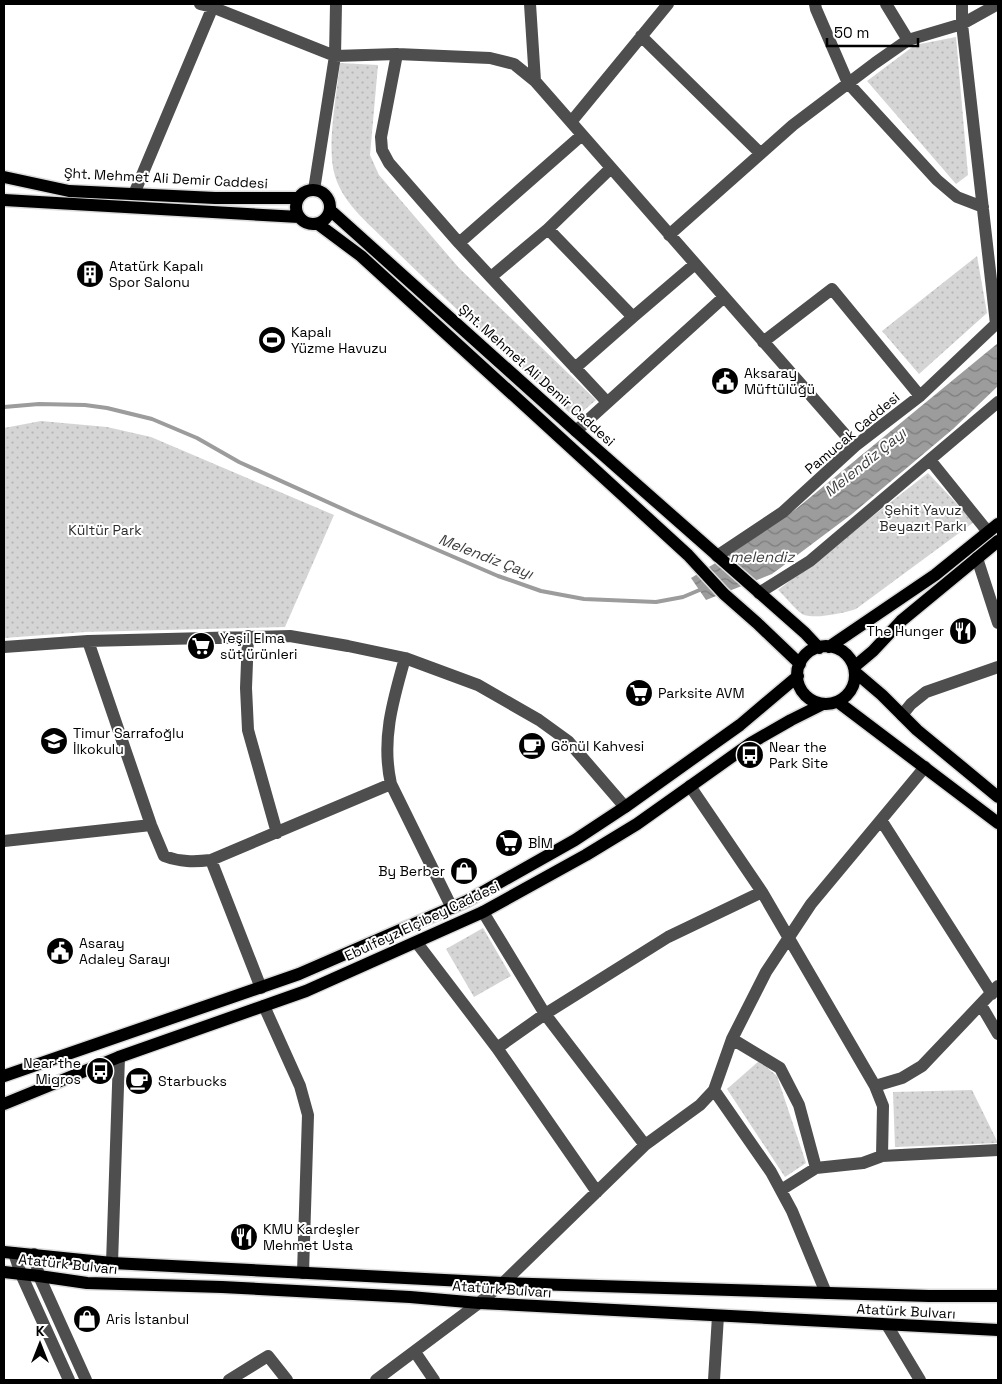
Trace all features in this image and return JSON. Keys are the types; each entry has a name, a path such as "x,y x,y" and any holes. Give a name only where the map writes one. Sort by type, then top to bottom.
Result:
{"main road":[{"name":"Şht. Mehmet Ali Demir Caddesi","path":"4,178 69,191 215,198 298,198"},
{"path":"318,224 326,219 330,210 330,204 324,193 314,190 307,191 298,198 296,207 299,217 306,223 318,224 368,263 698,566 724,594 781,644 799,670 803,692 813,701 823,704 838,702 846,697 854,683 854,669 901,621 998,542"},
{"path":"4,200 299,217"},
{"name":"Şht. Mehmet Ali Demir Caddesi","path":"330,210 754,589 824,647"},
{"path":"799,670 810,652 824,647 935,575 998,524"},
{"path":"824,647 845,653 854,669 917,730 998,797"},
{"name":"Ebulfeyz Elçibey Caddesi","path":"4,1076 299,974 467,901 574,840 625,807 740,725 799,670"},
{"path":"838,702 998,823"},
{"name":"Ebulfeyz Elçibey Caddesi","path":"4,1104 119,1057 306,991 483,912 586,855 637,824 751,743 823,704"},
{"name":"Atatürk Bulvarı","path":"9,1252 112,1263 503,1283 929,1296 998,1296"},
{"name":"Atatürk Bulvarı","path":"4,1272 87,1283 222,1287 410,1297 479,1303 998,1330"}],"street":[{"path":"314,190 334,56 336,4"},
{"path":"530,4 535,81"},
{"path":"571,122 668,4"},
{"path":"815,4 848,84 936,180 957,197 983,207"},
{"path":"886,4 908,40"},
{"path":"962,4 962,24 997,323"},
{"path":"669,235 793,124 908,40 962,24 998,4"},
{"path":"134,194 209,5 334,56 398,54 490,58 514,64 535,81 855,446"},
{"path":"641,36 760,153"},
{"path":"398,54 381,137 382,150 389,163 459,243 608,402"},
{"path":"459,243 582,135"},
{"path":"491,277 548,229 611,168"},
{"path":"548,229 633,317"},
{"path":"575,368 695,264"},
{"path":"763,342 832,289 920,396"},
{"path":"576,431 724,298"},
{"name":"Pamucak Caddesi","path":"721,559 783,512 855,446 920,396 997,323"},
{"path":"754,589 810,561 998,402"},
{"path":"930,460 988,532"},
{"path":"977,558 998,623"},
{"path":"248,636 246,688 248,730 277,833"},
{"path":"4,647 88,640 290,636 405,658 478,685 540,720 568,741 625,807"},
{"path":"88,640 151,825 164,856 179,861 211,860 391,784"},
{"path":"405,658 392,701 388,730 386,753 391,784 452,908"},
{"path":"902,715 911,704 926,692 998,667"},
{"path":"376,1380 503,1283 645,1145 700,1105 714,1090 732,1039 766,972 811,904 925,767"},
{"path":"690,786 762,892 875,1086 883,1106 882,1156"},
{"path":"875,1086 902,1078 922,1066 995,990 881,820"},
{"path":"4,841 151,825"},
{"path":"211,860 261,988"},
{"path":"497,1048 545,1014 668,938 762,892"},
{"path":"483,912 545,1014 645,1145"},
{"path":"417,943 497,1048 597,1192"},
{"path":"981,1005 998,1034"},
{"path":"264,1006 300,1086 308,1115 303,1273"},
{"path":"732,1039 780,1068 799,1105 816,1168"},
{"path":"112,1263 119,1057"},
{"path":"714,1090 771,1172 781,1190 792,1211 826,1293"},
{"path":"781,1190 816,1168 864,1163 882,1156 998,1150"},
{"path":"9,1252 21,1274 69,1380"},
{"path":"34,1254 39,1276 86,1380"},
{"path":"714,1380 718,1316"},
{"path":"887,1325 920,1380"},
{"path":"415,1352 434,1380"},
{"path":"229,1380 268,1356 287,1380"}],"green space":[{"path":"956,37 968,175 956,184 867,81 915,45"},
{"path":"340,63 378,65 370,155 379,175 459,268 596,400 575,418 416,271 360,216 345,197 335,176 332,151 333,120"},
{"path":"977,256 987,313 919,374 882,331"},
{"name":"Kültür Park","path":"41,421 107,427 151,437 334,515 285,627 85,632 4,638 4,428"},
{"name":"Şehit Yavuz Beyazıt Parkı","path":"928,473 974,522 856,609 823,616 804,615 778,590"},
{"path":"483,928 511,976 474,997 446,949"},
{"path":"759,1061 777,1076 806,1163 785,1177 727,1089"},
{"path":"972,1090 998,1143 895,1147 893,1092"}],"water":[{"name":"melendiz","path":"998,343 998,386 953,429 852,514 772,574 706,600 691,578 735,551 796,509"}],"waterway":[{"name":"Melendiz Çayı","path":"4,407 39,404 85,405 107,408 152,419 197,438 239,462 354,514 498,576 541,591 584,599 656,602 683,597 702,589"}],"place":[{"name":"Atatürk Kapalı Spor Salonu","path":"90,274"},
{"name":"Kapalı Yüzme Havuzu","path":"272,340"},
{"name":"Aksaray Müftülüğü","path":"725,381"},
{"name":"The Hunger","path":"963,631"},
{"name":"Yeşil Elma süt ürünleri","path":"201,646"},
{"name":"Parksite AVM","path":"639,693"},
{"name":"Timur Sarrafoğlu İlkokulu","path":"54,741"},
{"name":"Gönül Kahvesi","path":"532,746"},
{"name":"Near the Park Site","path":"750,755"},
{"name":"BİM","path":"509,843"},
{"name":"By Berber","path":"464,871"},
{"name":"Asaray Adaley Sarayı","path":"60,951"},
{"name":"Near the Migros","path":"100,1071"},
{"name":"Starbucks","path":"139,1081"},
{"name":"KMU Kardeşler Mehmet Usta","path":"244,1237"},
{"name":"Aris İstanbul","path":"87,1319"}]}
